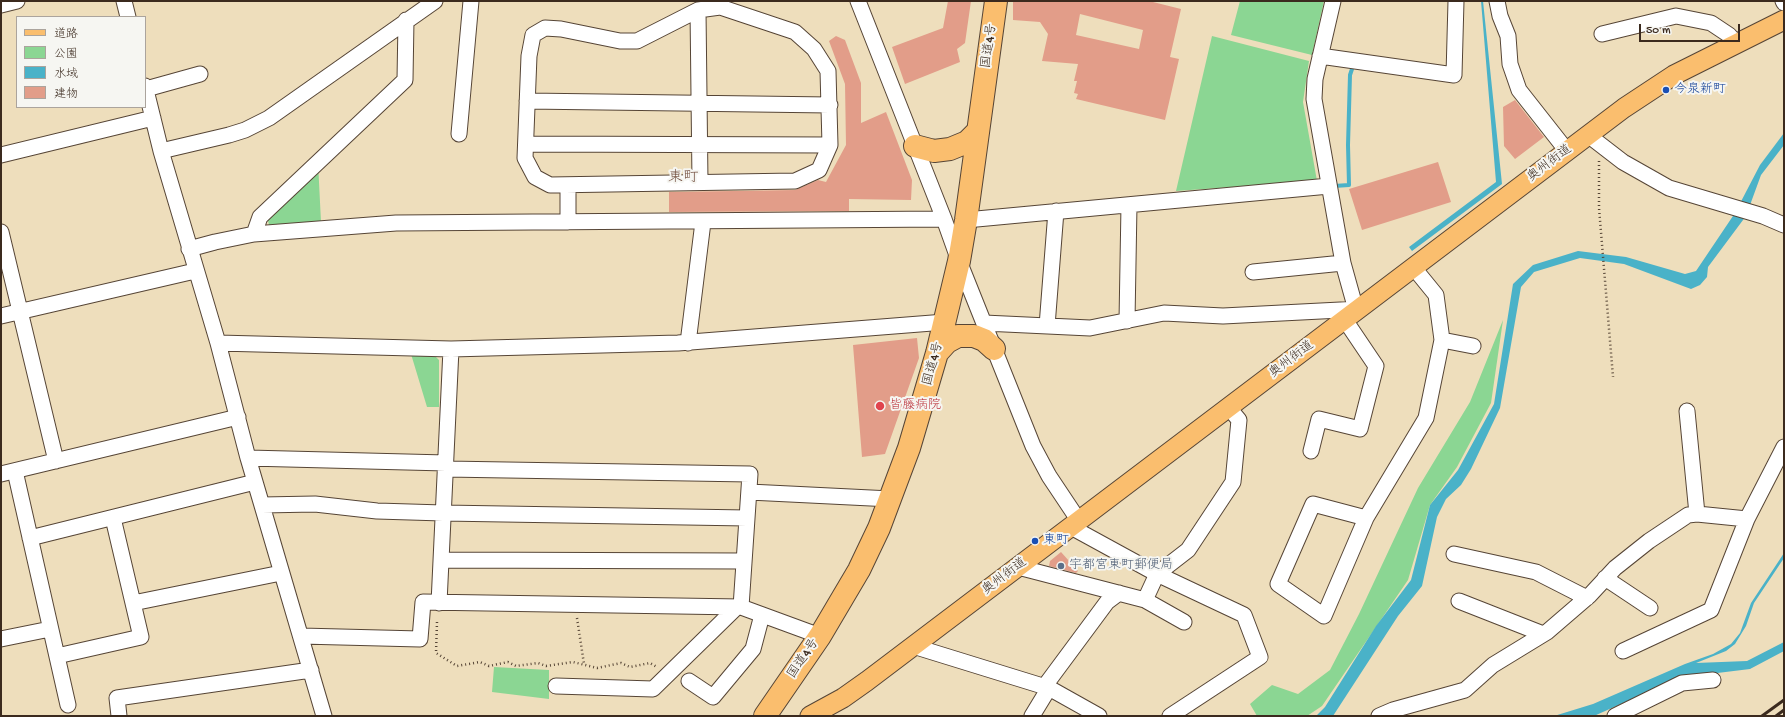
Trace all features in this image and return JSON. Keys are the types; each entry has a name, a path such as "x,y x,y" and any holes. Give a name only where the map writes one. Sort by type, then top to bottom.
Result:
{"highway":[{"name":"国道4号","path":"765,716 820,636 858,570 879,528 891,499 922,406 946,322 959,261 996,1"},
{"path":"915,146 934,150 950,149 967,142 978,131"},
{"path":"938,353 947,342 958,336 974,336 984,340 994,349"}],"main road":[{"name":"奥州街道","path":"810,716 843,698 913,646 1568,151 1593,140 1624,108 1674,75 1784,20"}],"street":[{"path":"1,5 17,1"},
{"path":"124,1 128,16"},
{"path":"161,151 229,135 245,130 269,118 435,1"},
{"path":"460,134 471,1"},
{"path":"858,1 1033,446 1075,524 1157,574 1244,615 1260,657 1170,716"},
{"path":"1332,1 1315,79 1314,99 1343,263 1353,299 1360,309"},
{"path":"1320,56 1454,75 1456,1"},
{"path":"1497,1 1500,16 1508,36 1510,64 1519,90 1568,151"},
{"path":"720,7 795,32 814,49 828,71 830,145 819,170 796,181 550,185 535,177 525,158 527,101 529,56 533,35 545,28 561,29 620,41 637,41 698,10 720,7"},
{"path":"698,10 700,182"},
{"path":"1602,34 1676,16 1711,23 1729,35 1736,43"},
{"path":"254,234 260,217 405,80 406,20"},
{"path":"146,88 200,74"},
{"path":"146,92 195,271 218,344 248,458 324,716"},
{"path":"527,101 830,105"},
{"path":"1,155 153,118"},
{"path":"1593,140 1623,162 1669,188 1763,216 1784,225"},
{"path":"526,144 699,146 830,145"},
{"path":"568,185 568,222"},
{"path":"966,220 1329,186"},
{"path":"1127,321 1129,205"},
{"path":"1047,326 1056,211"},
{"path":"189,249 254,234 396,223 703,222 944,219"},
{"path":"688,343 703,222"},
{"path":"1,232 56,461"},
{"path":"1253,272 1343,263"},
{"path":"1366,518 1313,504 1278,584 1324,616 1366,518 1426,418 1442,340 1436,295 1414,268"},
{"path":"1,316 195,271"},
{"path":"984,323 1090,328 1164,313 1223,316 1360,309"},
{"path":"1311,452 1319,419 1360,429 1376,366 1345,320"},
{"path":"218,344 451,349 688,343 946,322"},
{"path":"1442,340 1473,346"},
{"path":"438,609 442,560 451,349"},
{"path":"1145,600 1157,574 1188,550 1233,482 1238,420 1229,408"},
{"path":"1687,410 1697,514"},
{"path":"68,705 30,538 8,472 238,417"},
{"path":"1623,651 1711,610 1747,519 1784,447"},
{"path":"248,458 446,466 750,474 739,607 653,689 556,686"},
{"path":"30,538 255,482"},
{"path":"749,492 891,499"},
{"path":"262,505 316,504 377,511 444,513 747,518"},
{"path":"1379,716 1393,710 1465,690 1493,665 1543,634 1587,598 1615,568 1649,541 1688,516 1697,514 1747,519"},
{"path":"57,656 141,637 113,518"},
{"path":"1454,554 1536,572 1587,598"},
{"path":"442,560 744,561"},
{"path":"1018,567 1145,600 1184,622"},
{"path":"133,603 281,573"},
{"path":"1605,578 1650,608"},
{"path":"1032,716 1047,688 1107,602 1119,593"},
{"path":"1459,601 1543,634"},
{"path":"301,636 420,639 423,602 438,609 739,607 820,636"},
{"path":"689,681 713,697 753,649 762,614"},
{"path":"1,639 50,629"},
{"path":"913,646 1047,688 1099,716"},
{"path":"119,716 117,698 311,670"},
{"path":"1615,716 1682,684 1712,680"}],"path":[{"path":"1593,140 1613,377"},
{"path":"438,609 436,653 456,666 480,662 489,666 508,662 516,666 538,663 546,666 573,662 597,668 621,663 630,667 650,663 657,668 679,664"},
{"path":"577,617 584,664"}],"green space":[{"path":"1240,1 1324,1 1312,55 1231,35"},
{"path":"1212,36 1309,61 1303,102 1317,181 1176,191"},
{"path":"318,162 321,222 269,225 266,212"},
{"path":"1503,320 1491,403 1457,467 1430,505 1408,580 1322,706 1307,716 1257,716 1250,704 1272,685 1298,694 1330,670 1359,614 1418,488 1470,402"},
{"path":"411,354 433,354 439,360 439,407 427,407"},
{"path":"494,667 549,670 549,699 492,692"}],"water":[{"path":"1481,1 1483,1 1502,184 1412,251 1409,247 1496,182"},
{"path":"1784,133 1784,145 1761,175 1746,216 1708,267 1707,277 1700,285 1691,289 1624,264 1580,258 1534,272 1521,287 1500,408 1471,469 1461,485 1446,499 1437,517 1422,586 1398,616 1333,716 1316,716 1325,707 1376,626 1411,580 1430,505 1458,470 1494,404 1513,284 1533,265 1578,251 1626,257 1685,274 1696,271 1735,213 1760,165"},
{"path":"1784,553 1784,558 1754,603 1746,626 1735,644 1726,651 1696,663 1747,661 1784,642 1784,651 1750,669 1693,676 1674,680 1594,716 1554,716 1593,704 1685,664 1713,654 1731,644 1740,633 1751,603"}],"building":[{"path":"948,1 971,1 965,43 957,49 960,62 905,84 892,47 943,28"},
{"path":"1013,1 1149,1 1181,9 1170,57 1179,59 1165,120 1076,99 1078,94 1074,93 1077,81 1074,81 1078,64 1042,61 1048,34 1040,22 1013,20","holes":["1080,14 1143,30 1139,49 1076,35"]},
{"path":"836,36 845,40 861,83 861,123 886,112 912,180 911,200 849,199 849,211 669,212 669,192 795,190 818,180 826,182 846,145 845,84 829,41"},
{"path":"1515,100 1544,137 1515,159 1504,146 1503,107"},
{"path":"1438,162 1451,202 1362,230 1349,189"},
{"name":"皆藤病院","path":"917,338 919,358 885,454 862,457 853,345"},
{"name":"宇都宮東町郵便局","path":"1061,552 1078,571 1076,573 1049,566 1050,561"}],"waterway":[{"path":"1334,188 1334,186 1349,185 1348,145 1350,75 1352,69"}],"railway":[{"path":"1762,716 1784,700"},
{"path":"1776,716 1784,710"}],"place":[{"name":"今泉新町","path":"1666,90"},
{"name":"皆藤病院","path":"880,406"},
{"name":"東町","path":"1035,541"},
{"name":"宇都宮東町郵便局","path":"1061,566"}],"district":[{"name":"東町","path":"683,179"}]}
